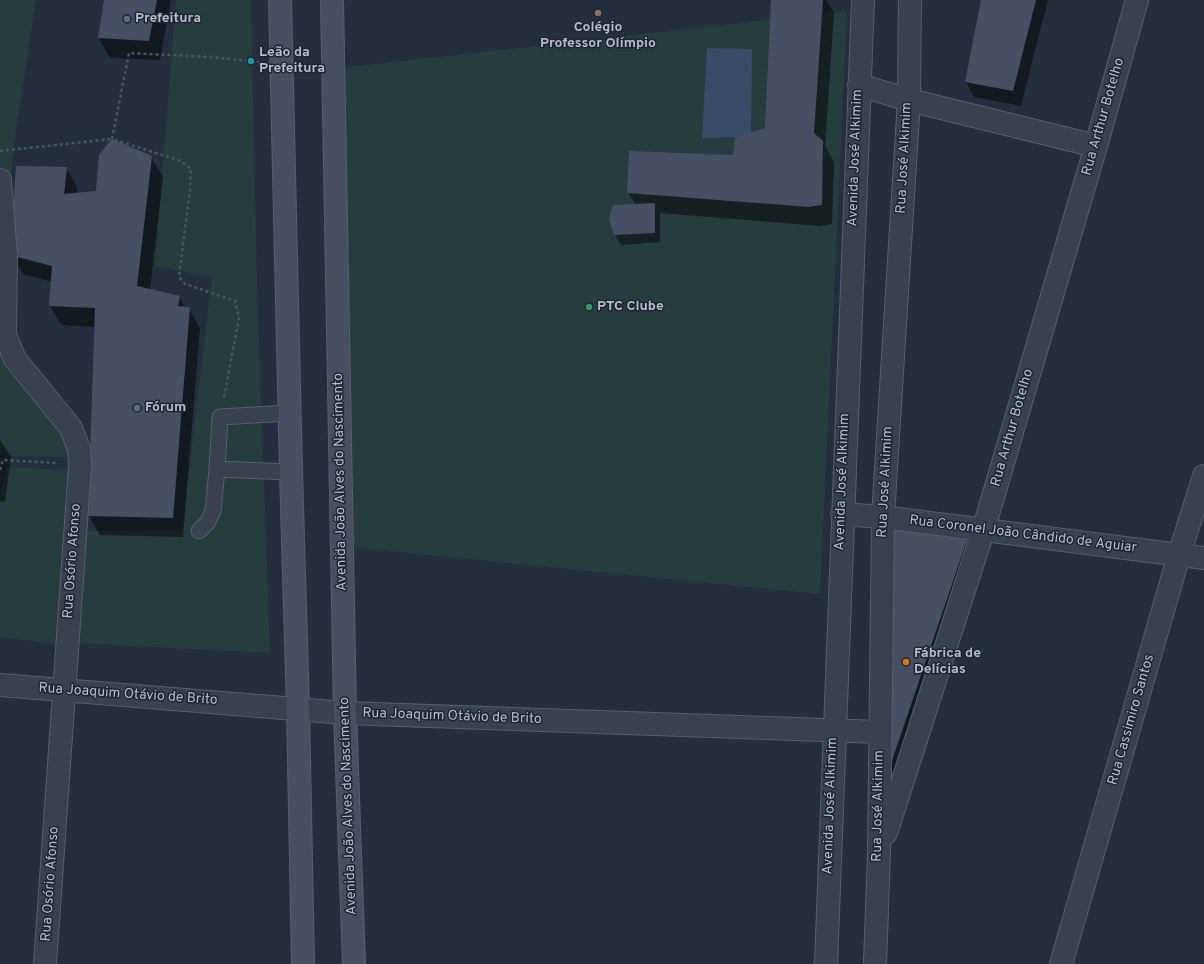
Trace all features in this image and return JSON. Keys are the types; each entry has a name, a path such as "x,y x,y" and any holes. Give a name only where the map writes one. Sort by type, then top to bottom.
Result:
{"main road":[{"path":"280,0 303,964"},
{"name":"Avenida João Alves do Nascimento","path":"332,0 345,713 354,964"}],"street":[{"name":"Avenida José Alkimim","path":"826,964 862,0"},
{"name":"Rua José Alkimim","path":"875,964 879,853 883,517 909,100 910,0"},
{"name":"Rua Arthur Botelho","path":"879,853 983,531 1096,146 1137,0"},
{"path":"859,85 909,100 1096,146"},
{"name":"Rua Osório Afonso","path":"0,180 6,256 5,335 15,359 71,428 79,449 80,464 45,964"},
{"name":"Rua Cassimiro Santos","path":"1061,964 1179,555 1204,476"},
{"name":"Rua Coronel João Cândido de Aguiar","path":"842,514 883,517 983,531 1204,558"},
{"name":"Rua Joaquim Otávio de Brito","path":"0,685 345,713 880,732"}],"lane":[{"path":"199,531 207,523 212,511 217,469 220,417 290,413"},
{"path":"217,469 291,472"}],"path":[{"path":"112,139 129,53 210,57 281,64"},
{"path":"0,151 112,139 181,161 191,169 190,190 179,277 185,284 235,301 239,318 220,417"},
{"path":"0,470 3,460 80,464"}],"green space":[{"path":"0,0 36,0 12,158 10,359 71,437 71,457 0,456"},
{"path":"176,0 251,0 257,292 270,653 78,643 87,531 182,531 212,277 155,266"},
{"name":"PTC Clube","path":"847,11 820,594 347,547 341,68"},
{"path":"7,467 67,470 57,644 0,637 0,493"}],"water":[{"path":"707,48 752,49 751,133 735,137 702,138"}],"building":[{"name":"Prefeitura","path":"104,0 157,0 149,41 98,38"},
{"path":"771,0 823,0 814,133 823,141 822,205 809,207 627,193 629,151 733,155 735,137 765,128"},
{"path":"981,0 1036,0 1013,91 965,82"},
{"name":"Fórum","path":"112,139 152,156 137,286 180,296 178,306 190,307 173,518 88,516 95,308 49,306 52,266 10,255 16,166 67,167 64,194 96,191 99,155"},
{"path":"655,203 655,233 614,235 609,219 613,205"},
{"name":"Fábrica de Delícias","path":"890,524 968,537 883,787"}],"place":[{"name":"Colégio Professor Olímpio","path":"598,13"},
{"name":"Prefeitura","path":"127,19"},
{"name":"Leão da Prefeitura","path":"251,61"},
{"name":"PTC Clube","path":"589,307"},
{"name":"Fórum","path":"137,408"},
{"name":"Fábrica de Delícias","path":"906,662"}]}
